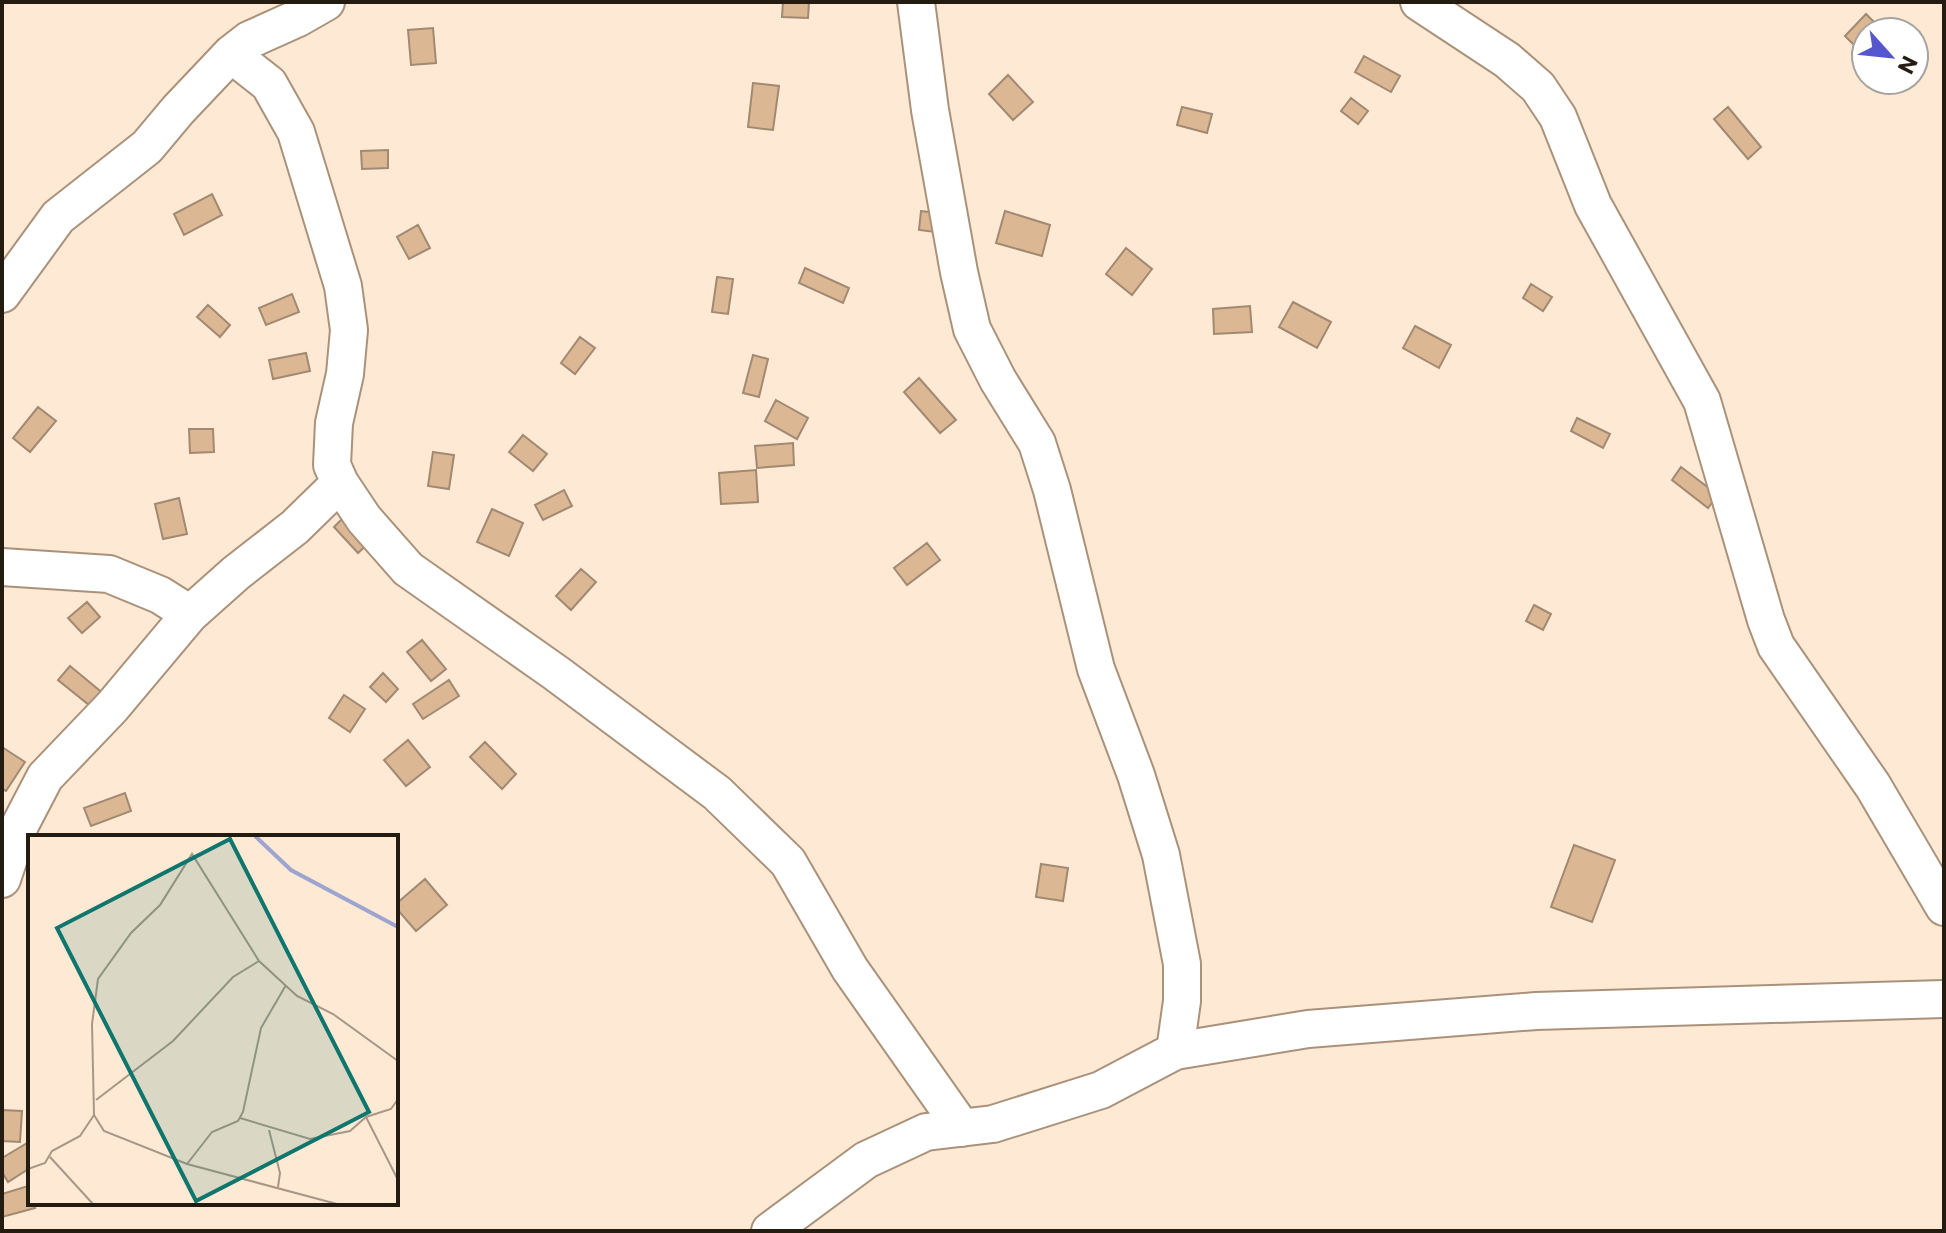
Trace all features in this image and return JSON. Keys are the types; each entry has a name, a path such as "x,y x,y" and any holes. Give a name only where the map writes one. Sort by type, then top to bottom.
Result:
{"street":[{"path":"2,294 58,217 147,147 231,54 249,40 326,2"},
{"path":"916,2 930,110 972,329 998,380 1037,443 1052,490 1096,669 1136,775 1161,855 1182,964 1182,1001 1175,1051"},
{"path":"1419,2 1507,60 1538,87 1558,117 1593,205 1702,401 1776,646 1873,786 1944,907"},
{"path":"231,54 269,84 296,132 343,286 349,330 345,374 334,423 332,465 364,519 408,569 717,793 788,862 850,969 962,1128"},
{"path":"2,879 20,825 45,777 112,707 190,614 295,527 340,483"},
{"path":"2,567 109,574 160,595 190,614"},
{"path":"770,1231 866,1160 926,1132 993,1124 1101,1090 1175,1051 1308,1029 1536,1011 1944,999"}],"building":[{"path":"783,2 809,2 808,18 782,17"},
{"path":"433,28 436,63 411,65 408,30"},
{"path":"1364,56 1400,76 1391,92 1355,72"},
{"path":"1008,75 1033,102 1013,120 989,94"},
{"path":"753,83 779,86 773,130 748,127"},
{"path":"1351,98 1368,111 1358,124 1341,111"},
{"path":"1182,107 1212,114 1207,133 1177,125"},
{"path":"1728,107 1761,147 1748,159 1714,119"},
{"path":"388,150 388,168 362,169 361,151"},
{"path":"212,194 222,215 184,235 174,214"},
{"path":"921,211 946,214 943,233 919,230"},
{"path":"1005,211 1050,225 1042,256 996,243"},
{"path":"418,225 430,248 409,259 397,237"},
{"path":"1126,248 1152,269 1132,295 1106,274"},
{"path":"805,268 849,288 843,303 799,283"},
{"path":"717,277 733,279 728,314 712,312"},
{"path":"1531,284 1552,297 1543,311 1523,298"},
{"path":"292,294 299,312 266,325 259,308"},
{"path":"1293,302 1331,322 1317,348 1279,327"},
{"path":"208,305 230,325 220,337 197,317"},
{"path":"1250,306 1252,332 1214,334 1213,309"},
{"path":"1415,326 1451,345 1439,368 1403,348"},
{"path":"580,337 595,348 575,374 561,363"},
{"path":"306,353 310,371 273,379 269,360"},
{"path":"753,355 768,359 759,397 743,393"},
{"path":"919,378 956,420 940,433 904,392"},
{"path":"776,400 808,418 797,439 765,421"},
{"path":"38,407 56,421 30,452 13,438"},
{"path":"1577,418 1610,434 1603,448 1571,431"},
{"path":"189,429 213,429 214,452 190,453"},
{"path":"523,435 547,454 533,471 509,452"},
{"path":"793,443 794,465 757,468 755,446"},
{"path":"433,452 454,455 449,489 428,486"},
{"path":"1681,467 1718,495 1708,508 1672,480"},
{"path":"756,470 758,502 721,504 719,473"},
{"path":"564,490 572,506 543,520 535,505"},
{"path":"179,498 187,534 163,539 155,504"},
{"path":"492,509 523,523 509,556 477,542"},
{"path":"347,514 371,541 358,553 334,527"},
{"path":"927,543 940,560 907,585 894,568"},
{"path":"581,569 596,582 571,610 556,596"},
{"path":"87,602 100,617 82,633 68,618"},
{"path":"1534,605 1551,614 1543,630 1526,621"},
{"path":"422,640 446,669 431,681 407,652"},
{"path":"70,666 105,695 94,709 58,680"},
{"path":"383,673 398,689 386,702 370,687"},
{"path":"449,680 459,696 423,719 413,704"},
{"path":"344,695 365,709 350,732 329,718"},
{"path":"408,740 430,767 406,786 384,760"},
{"path":"485,742 516,774 502,789 470,757"},
{"path":"2,747 25,762 6,791 2,789"},
{"path":"125,793 131,811 91,826 84,808"},
{"path":"1574,845 1615,860 1592,922 1551,907"},
{"path":"1041,864 1068,868 1063,901 1036,897"},
{"path":"425,879 447,905 416,931 398,910 398,902"},
{"path":"2,1110 22,1111 20,1142 2,1141"},
{"path":"28,1143 28,1169 8,1182 2,1172 2,1158"},
{"path":"28,1186 28,1205 35,1208 2,1217 2,1194"}]}
